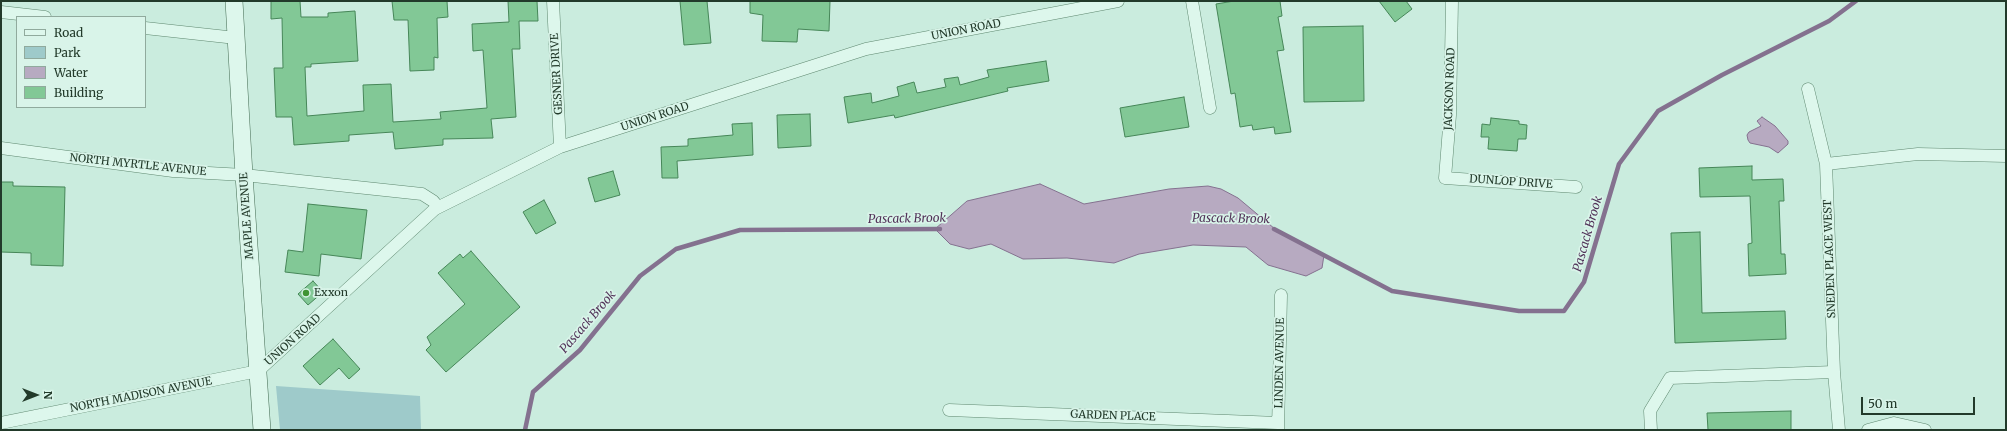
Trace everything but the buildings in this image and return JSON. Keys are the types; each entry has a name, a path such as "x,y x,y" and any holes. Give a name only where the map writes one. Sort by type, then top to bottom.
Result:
{"street":[{"name":"MAPLE AVENUE","path":"234,1 244,175 262,430"},
{"name":"GESNER DRIVE","path":"553,1 560,147"},
{"name":"UNION ROAD","path":"258,371 438,207 560,147 866,49 1118,1"},
{"path":"1192,1 1210,108"},
{"name":"JACKSON ROAD","path":"1445,178 1450,116 1452,1"},
{"path":"1,12 36,16"},
{"path":"146,28 236,38"},
{"name":"SNEDEN PLACE WEST","path":"1808,89 1826,164 1834,372 1839,430"},
{"name":"NORTH MYRTLE AVENUE","path":"1,148 173,171 244,175 422,194 433,201 438,207"},
{"path":"1826,164 1918,154 2006,156"},
{"name":"DUNLOP DRIVE","path":"1445,178 1576,187"},
{"name":"LINDEN AVENUE","path":"1278,426 1281,296"},
{"name":"NORTH MADISON AVENUE","path":"1,423 258,371"},
{"path":"1651,430 1650,411 1670,378 1834,372"},
{"name":"GARDEN PLACE","path":"949,410 1278,426"},
{"path":"1868,430 1894,423 1925,430"}],"green space":[{"path":"276,386 420,396 421,430 280,430"}],"water":[{"path":"1762,117 1775,126 1788,141 1788,144 1778,153 1769,147 1750,143 1748,140 1747,135 1749,132 1761,126 1757,121"},
{"path":"1040,184 1084,204 1169,189 1208,186 1221,189 1238,198 1275,229 1324,255 1322,268 1306,276 1268,265 1246,247 1193,245 1139,254 1114,263 1067,258 1023,259 991,244 969,249 950,244 935,229 967,201"}],"waterway":[{"name":"Pascack Brook","path":"1274,229 1392,291 1519,311 1564,311 1584,282 1619,164 1658,111 1722,75 1829,21 1856,1"},
{"name":"Pascack Brook","path":"525,430 533,392 580,350 640,276 676,249 740,230 940,229"}],"place":[{"name":"Exxon","path":"306,293"}]}
